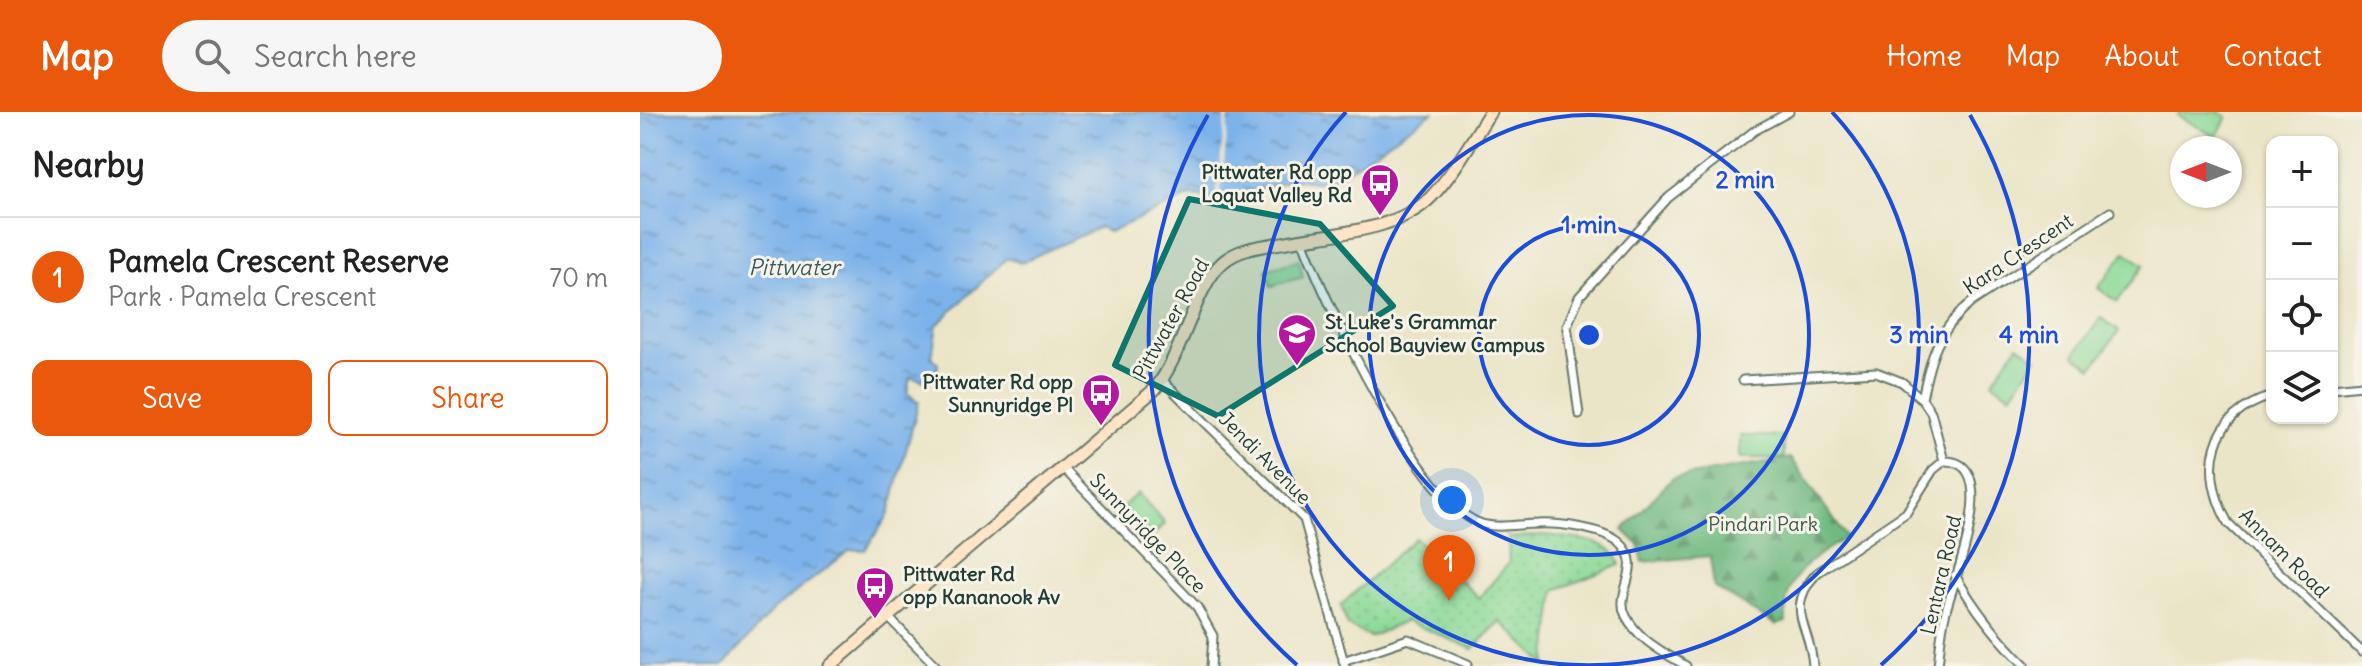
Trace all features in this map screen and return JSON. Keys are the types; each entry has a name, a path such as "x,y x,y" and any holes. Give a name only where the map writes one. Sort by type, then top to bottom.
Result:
{"main road":[{"name":"Pittwater Road","path":"830,666 1065,470 1162,380 1217,268 1242,251 1383,223 1419,207 1438,188 1490,112"}],"street":[{"path":"1579,414 1567,326 1579,297 1668,198 1754,131 1789,112"},
{"name":"Kara Crescent","path":"1922,399 1930,360 1939,337 1955,316 2110,212"},
{"path":"1302,239 1388,420 1453,506 1483,524 1551,525 1606,534 1616,540 1625,549 1631,565 1622,603 1626,617 1652,646 1686,666"},
{"path":"1743,380 1876,372 1902,382 1922,399 1931,412 1944,461 1933,470 1906,513 1817,573 1805,586 1799,611 1813,666"},
{"name":"Jendi Avenue","path":"1162,380 1304,519 1344,664"},
{"path":"2338,387 2362,385"},
{"name":"Annam Road","path":"2266,398 2237,413 2224,429 2214,450 2210,471 2215,500 2228,523 2362,652"},
{"name":"Lentara Road","path":"1938,666 1944,616 1970,527 1972,485 1966,467 1955,461 1944,461"},
{"name":"Sunnyridge Place","path":"1065,470 1197,607 1213,636 1211,666"},
{"path":"1955,575 1973,608 2026,666"},
{"path":"889,618 936,666"},
{"path":"1344,664 1408,639 1468,664"}],"highlighted area":[{"path":"1189,199 1320,224 1393,306 1218,416 1115,365"}],"green space":[{"path":"2179,112 2219,112 2227,117 2214,136 2177,115"},
{"path":"2125,252 2144,265 2117,302 2098,288"},
{"path":"1299,260 1303,277 1271,286 1266,270"},
{"path":"2101,318 2119,331 2092,368 2074,355"},
{"path":"2018,345 2037,358 2011,395 1992,382"},
{"path":"1740,436 1784,436 1784,458 1740,458"},
{"name":"Pindari Park","path":"1791,458 1846,537 1801,571 1788,593 1786,622 1776,625 1714,587 1710,556 1643,562 1639,545 1623,530 1673,478"},
{"path":"1138,493 1165,524 1150,538 1122,507"},
{"path":"1546,535 1600,544 1616,556 1620,565 1555,590 1546,665 1500,621 1473,649 1406,621 1370,637 1347,625 1341,605 1415,538 1479,598 1509,563 1508,538"}],"water":[{"name":"Pittwater","path":"640,112 1433,112 1327,184 1296,179 1220,200 1191,196 1108,232 1100,227 1020,263 1007,258 937,325 932,356 938,364 937,372 929,382 910,377 907,393 919,402 889,514 865,550 850,550 774,609 723,666 640,666"}],"pier":[{"path":"1226,112 1229,112 1220,200 1216,199"}],"place":[{"name":"Pittwater Rd opp Loquat Valley Rd","path":"1380,217"},
{"name":"St Luke's Grammar School Bayview Campus","path":"1297,367"},
{"name":"Pittwater Rd opp Sunnyridge Pl","path":"1101,427"},
{"name":"Pamela Crescent Reserve","path":"1449,601"},
{"name":"Pittwater Rd opp Kananook Av","path":"875,620"}]}
